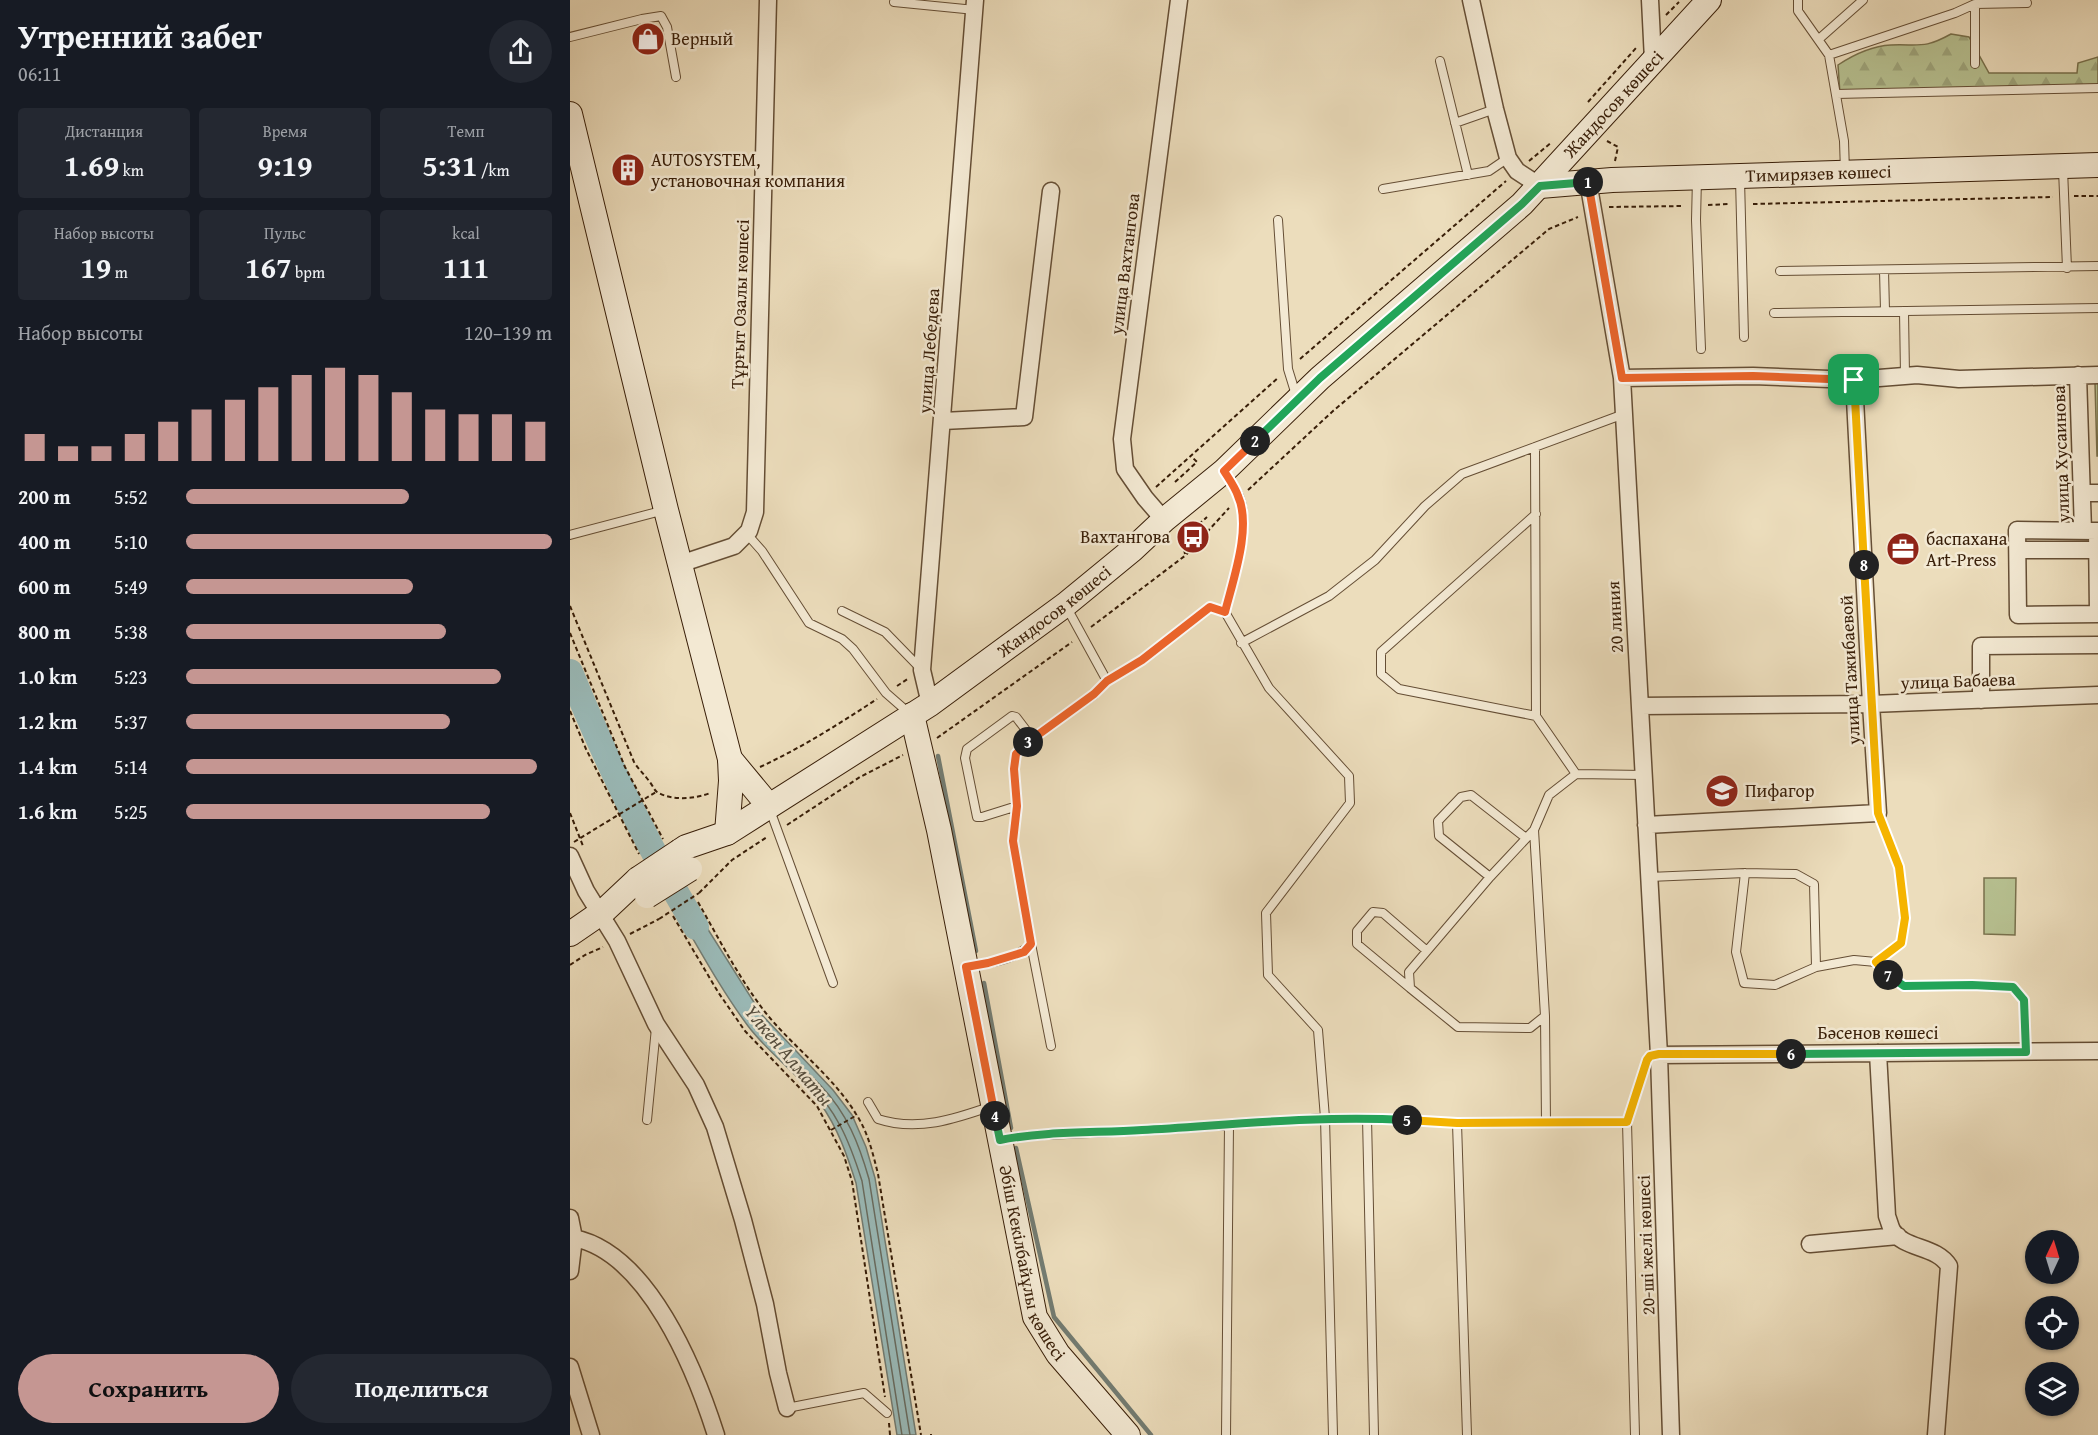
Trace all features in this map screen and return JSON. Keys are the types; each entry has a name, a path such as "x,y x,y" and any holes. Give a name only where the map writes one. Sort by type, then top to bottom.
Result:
{"main road":[{"name":"Жандосов көшесі","path":"570,934 602,912 642,877 678,854 728,833 921,710 1065,604 1131,550 1224,471 1297,399 1513,212 1540,186 1709,0"},
{"path":"570,114 666,510 735,772 728,833"},
{"name":"Тимирязев көшесі","path":"1540,186 1588,181 2098,165"},
{"name":"Әбіш Кекілбайұлы көшесі","path":"921,710 921,746 1035,1317 1058,1354 1128,1435"},
{"path":"735,772 769,806"}],"street":[{"name":"Тұрғыт Озалы көшесі","path":"746,533 749,531 755,512 768,0"},
{"name":"улица Вахтангова","path":"1164,520 1125,469 1122,439 1179,0"},
{"path":"1471,0 1495,109 1513,164 1540,186"},
{"path":"1650,0 1653,60"},
{"name":"улица Лебедева","path":"921,710 922,670 975,5"},
{"name":"20 линия","path":"1588,181 1622,378 1659,1054"},
{"path":"943,422 1024,417 1051,190"},
{"path":"1622,378 1753,376 1854,380 1917,375 1959,379 2098,375"},
{"name":"улица Хусаинова","path":"2078,375 2090,493 2083,531"},
{"name":"улица Тажибаевой","path":"1854,380 1878,813"},
{"path":"2017,531 2083,531 2097,531 2098,613 2018,615 2017,531"},
{"path":"680,564 734,546 746,533"},
{"path":"2018,550 2097,550"},
{"path":"1981,700 1981,646 2098,645"},
{"name":"улица Бабаева","path":"1640,706 1871,704 2098,695"},
{"path":"1646,825 1878,813"},
{"path":"570,856 586,891 602,912 617,941 656,1024 696,1085 715,1127 765,1304 787,1408"},
{"name":"Бәсенов көшесі","path":"1659,1054 2098,1051"},
{"path":"1878,1053 1887,1216 1891,1229 1898,1236 1935,1252 1946,1261 1948,1266 1936,1435"},
{"name":"20-ші желі көшесі","path":"1659,1054 1671,1435"},
{"path":"570,1218 574,1238 570,1271"},
{"path":"1810,1244 1898,1236"},
{"path":"574,1238 590,1241 638,1277 678,1339 716,1435"},
{"path":"570,1367 591,1435"}],"lane":[{"path":"1790,0 1829,55 1844,141 1845,173"},
{"path":"1798,0 1798,11"},
{"path":"1819,39 1863,0"},
{"path":"894,2 975,5"},
{"path":"1829,55 1955,13 1975,4 2027,3"},
{"path":"1975,4 1975,64"},
{"path":"570,37 661,16 667,27 676,77"},
{"path":"1440,61 1468,175"},
{"path":"1836,94 2098,88"},
{"path":"1455,123 1495,109"},
{"path":"1383,189 1490,171 1513,164"},
{"path":"2063,166 2067,268"},
{"path":"1740,176 1744,337"},
{"path":"1697,177 1696,220 1701,349"},
{"path":"1278,220 1288,369 1297,399"},
{"path":"1780,271 2098,266"},
{"path":"1884,270 1885,311"},
{"path":"1774,313 2098,308"},
{"path":"1904,311 1905,376"},
{"path":"1241,643 1329,596 1375,560 1425,506 1462,474 1624,414"},
{"path":"1535,447 1536,716 1576,774"},
{"path":"1224,471 1239,498 1242,517 1242,544 1225,612 1269,688 1349,776 1350,803 1266,913 1268,975 1318,1030 1324,1118 1333,1435"},
{"path":"570,535 666,510"},
{"path":"1536,514 1381,652 1381,674 1399,689 1536,716"},
{"path":"746,533 762,551 809,623 842,639 853,649 886,693 921,710"},
{"path":"1065,604 1107,681"},
{"path":"1051,1046 1013,841 1017,806 1014,769 1016,754 1032,738 1094,694 1107,681 1142,660 1210,607 1225,612"},
{"path":"842,611 885,632 922,670"},
{"path":"1017,806 977,817 965,753 1012,717 1016,717 1032,738"},
{"path":"1410,988 1409,972 1490,877 1534,830 1549,795 1576,774 1644,775"},
{"path":"1490,877 1439,837 1438,821 1461,797 1471,795 1527,838"},
{"path":"769,806 776,831 833,983"},
{"path":"1876,962 1901,943 1905,918 1899,867 1878,813"},
{"path":"1534,830 1545,1016 1546,1122"},
{"path":"1649,877 1744,873 1796,874 1814,884 1816,967"},
{"path":"1744,873 1736,952 1744,983 1775,985 1816,967 1854,960 1876,962 1904,986 2013,987 2024,1000 2026,1052"},
{"path":"1427,951 1383,913 1373,912 1357,930 1357,944 1458,1027 1530,1028 1545,1016"},
{"path":"966,967 1024,952 1031,944"},
{"path":"647,1120 656,1024"},
{"path":"1635,1435 1627,1122 1647,1060 1650,1056 1659,1054"},
{"path":"868,1102 878,1119 896,1125 918,1125 965,1115 993,1105"},
{"path":"1000,1140 1022,1136 1324,1118 1457,1123 1627,1122"},
{"path":"1367,1118 1374,1435"},
{"path":"1457,1123 1467,1435"},
{"path":"1226,1435 1229,1125"},
{"path":"787,1408 864,1394 887,1413"}],"path":[{"path":"1584,106 1681,0"},
{"path":"1604,139 1618,147 1615,161"},
{"path":"1145,498 1513,164 1553,140"},
{"path":"659,919 699,893 732,860 776,831 860,777 937,738 1081,635 1185,555 1239,498 1333,411 1549,230 1594,210 1608,207 2098,196"},
{"path":"1175,482 1197,462 1191,456"},
{"path":"1185,555 1182,539 1208,517"},
{"path":"570,606 634,762 656,792 671,797 706,795 735,772 796,749 835,727 922,670"},
{"path":"570,633 625,767 678,854"},
{"path":"570,711 642,877"},
{"path":"570,844 656,792"},
{"path":"698,902 742,979 766,1012 836,1087 856,1115 870,1144 878,1174 921,1435"},
{"path":"673,916 718,992 745,1031 817,1106 832,1129 844,1156 852,1180 890,1435"},
{"path":"832,1129 856,1115"}],"green space":[{"path":"1951,34 1969,37 1989,73 2077,73 2078,63 2098,57 2098,88 1840,94 1838,65 1850,58 1870,49 1884,46 1928,44"},
{"path":"2095,383 2098,383 2098,456 2097,456"},
{"path":"1984,878 2016,878 2015,935 1984,934"}],"water":[{"path":"685,893 762,1015 833,1090 852,1115 866,1147 875,1178 916,1435 897,1435 856,1183 841,1142 820,1103 756,1036 717,980 671,901"}],"waterway":[{"name":"Үлкен Алматы","path":"570,672 628,802 696,927"},
{"path":"938,756 976,951"},
{"path":"984,983 1011,1128"},
{"path":"1016,1148 1054,1317 1151,1435"}],"place":[{"name":"Верный","path":"648,39"},
{"name":"AUTOSYSTEM, установочная компания","path":"628,170"},
{"name":"Вахтангова","path":"1193,537"},
{"name":"баспахана Art-Press","path":"1903,549"},
{"name":"Пифагор","path":"1722,791"}],"route":[{"path":"1588,181 1622,378 1753,376 1854,380 1878,813 1899,867 1905,918 1901,943 1876,962 1904,986 2013,987 2024,1000 2026,1052 1659,1054 1650,1056 1647,1060 1627,1122 1457,1123 1324,1118 1022,1136 1000,1140 966,967 1024,952 1031,944 1013,841 1017,806 1014,769 1016,754 1032,738 1094,694 1107,681 1142,660 1210,607 1225,612 1242,544 1242,517 1239,498 1224,471 1320,378 1540,186 1588,181"}]}
